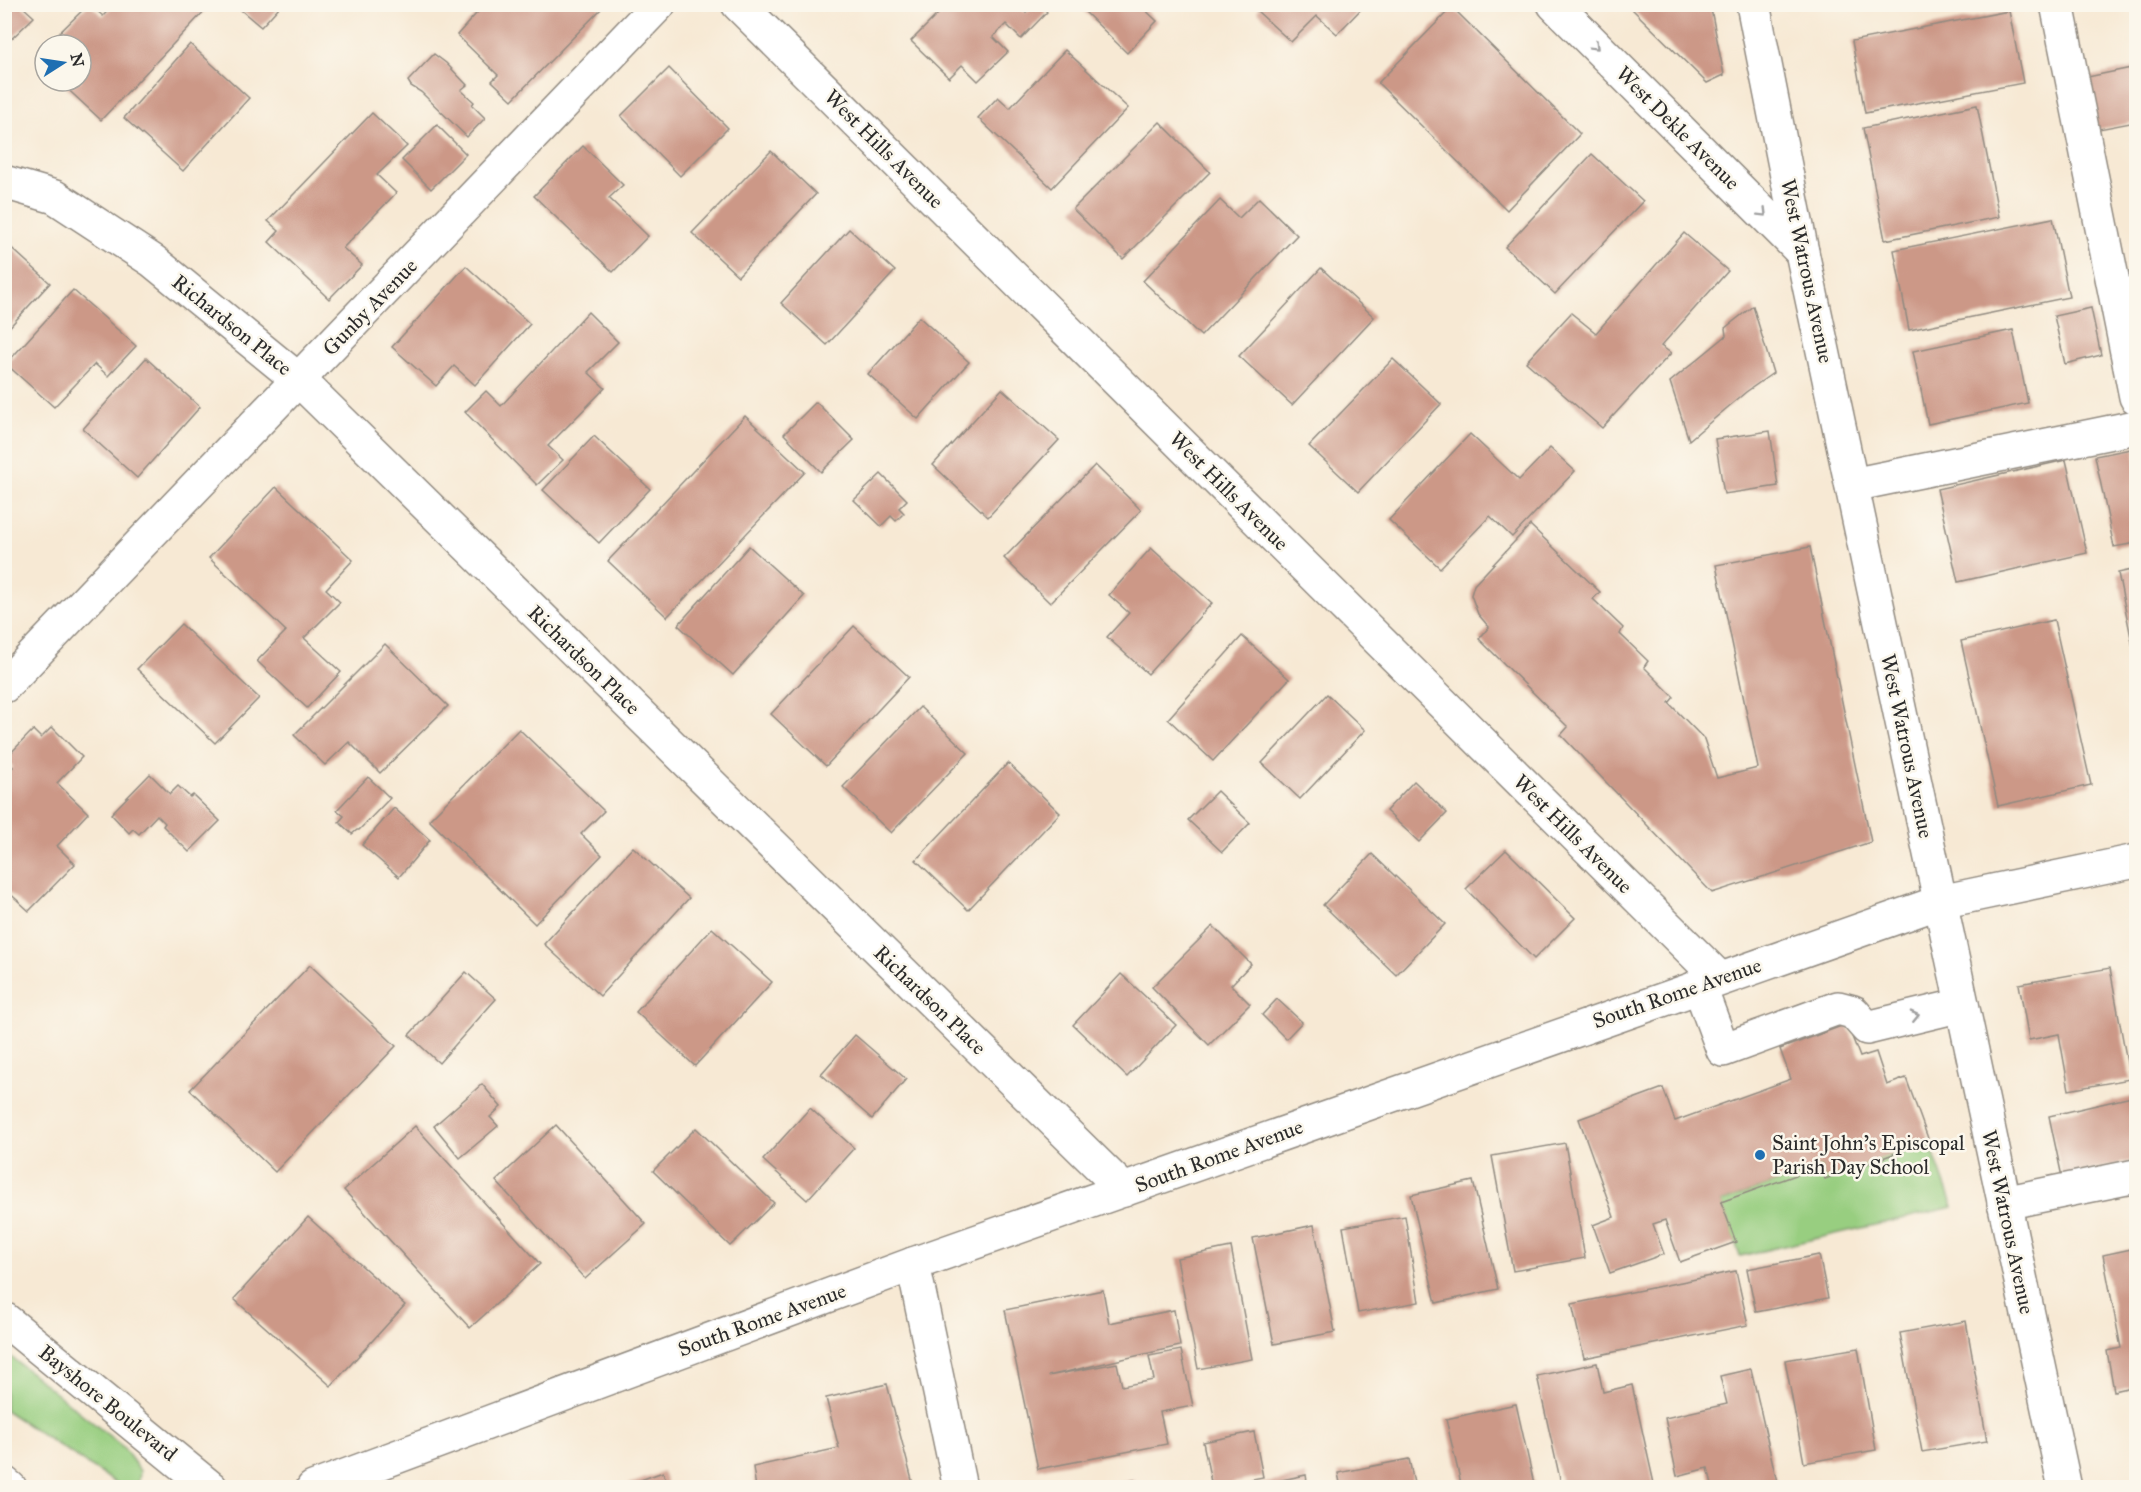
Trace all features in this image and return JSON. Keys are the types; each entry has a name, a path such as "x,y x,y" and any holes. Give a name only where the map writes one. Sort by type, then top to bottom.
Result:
{"street":[{"name":"Gunby Avenue","path":"4,686 300,381 659,4"},
{"name":"West Hills Avenue","path":"738,4 1709,982"},
{"name":"West Dekle Avenue","path":"1554,4 1802,252"},
{"name":"West Watrous Avenue","path":"1753,4 1802,252 2065,1488"},
{"path":"2057,4 2136,397"},
{"name":"Richardson Place","path":"4,182 55,197 153,261 300,381 1124,1191"},
{"path":"1852,485 2136,427"},
{"name":"South Rome Avenue","path":"313,1488 913,1264 1940,902 2136,861"},
{"path":"1709,982 1723,1050 1838,1008 1853,1012 1867,1028 1962,1005"},
{"path":"2004,1203 2136,1176"},
{"path":"913,1264 960,1488"},
{"name":"Bayshore Boulevard","path":"4,1319 211,1488"},
{"path":"4,1483 10,1488"}],"green space":[{"path":"1929,1141 1953,1207 1740,1256 1721,1202 1821,1166 1825,1178"},
{"path":"5,1352 123,1447 140,1471 138,1487 122,1487 5,1410"}],"building":[{"path":"4,4 25,4 23,7 34,17 4,46"},
{"path":"89,4 103,16 114,4 211,4 101,120 72,93 93,93 93,33 59,33"},
{"path":"485,4 596,4 601,9 512,100 492,81 498,75 457,35"},
{"path":"948,4 1026,4 1021,9 1026,12 1034,4 1040,4 1047,12 1021,39 1006,24 993,37 1008,52 978,81 962,65 949,78 911,41"},
{"path":"1086,4 1139,4 1157,21 1127,53 1082,9"},
{"path":"1263,4 1366,4 1337,34 1317,16 1291,42 1257,11"},
{"path":"1627,4 1710,4 1724,75 1707,83"},
{"path":"235,5 281,5 261,27"},
{"path":"1452,7 1580,134 1507,210 1378,83"},
{"path":"2009,11 2023,83 1865,113 1852,41"},
{"path":"190,44 249,98 183,171 124,118"},
{"path":"1065,50 1128,108 1052,188 978,118 998,97 1010,108"},
{"path":"434,54 467,85 461,90 474,102 472,105 485,118 467,137 408,81"},
{"path":"2136,67 2136,122 2089,131 2078,79"},
{"path":"669,68 728,128 680,176 621,116"},
{"path":"1977,105 1999,217 1885,240 1863,128"},
{"path":"372,113 407,146 377,175 396,193 343,248 362,265 329,299 269,242 279,231 268,221"},
{"path":"1160,122 1210,172 1123,259 1073,209"},
{"path":"437,125 466,154 431,189 402,160"},
{"path":"583,146 623,185 609,198 648,236 613,272 534,196"},
{"path":"771,151 816,194 738,276 692,233"},
{"path":"1592,154 1643,201 1555,294 1505,247"},
{"path":"1259,198 1297,235 1201,336 1143,281 1220,200 1239,218"},
{"path":"2053,218 2069,297 1909,330 1894,250"},
{"path":"849,229 895,271 827,345 781,303"},
{"path":"1684,233 1728,271 1661,346 1671,353 1602,428 1526,362 1571,313 1596,333"},
{"path":"4,241 50,283 4,333"},
{"path":"466,266 530,324 475,385 454,366 436,386 392,347"},
{"path":"1321,268 1374,317 1292,405 1239,356"},
{"path":"73,290 136,346 108,376 95,364 54,407 6,364"},
{"path":"1753,306 1773,373 1746,392 1689,440 1670,382 1726,336 1725,328"},
{"path":"2091,308 2101,355 2065,364 2054,316"},
{"path":"588,312 618,342 588,372 605,388 548,446 563,460 537,485 465,412 486,391 501,406"},
{"path":"919,317 969,362 918,419 868,374"},
{"path":"2013,330 2028,403 1928,424 1913,351"},
{"path":"146,358 200,407 137,478 83,429"},
{"path":"1393,359 1441,404 1358,492 1309,446"},
{"path":"1002,389 1059,440 988,517 933,465"},
{"path":"816,402 854,440 821,472 784,434"},
{"path":"745,416 805,472 667,617 608,561"},
{"path":"1770,431 1778,486 1724,494 1715,439"},
{"path":"1470,434 1519,480 1550,448 1575,471 1512,537 1490,516 1440,568 1389,520"},
{"path":"594,436 650,489 599,543 543,490"},
{"path":"2136,448 2136,543 2114,547 2095,456"},
{"path":"2066,460 2087,553 1958,582 1937,489"},
{"path":"1095,465 1141,510 1050,603 1004,558"},
{"path":"881,474 907,500 899,508 904,513 896,521 891,516 881,526 854,500"},
{"path":"276,487 353,560 326,589 340,602 304,638 341,672 307,708 257,661 286,631 209,558"},
{"path":"1530,525 1600,592 1593,599 1623,628 1620,634 1648,661 1644,667 1674,697 1669,703 1704,739 1717,778 1758,768 1716,565 1810,547 1871,842 1712,893 1561,735 1568,727 1479,639 1489,627 1478,614 1471,595 1474,585"},
{"path":"749,546 804,596 733,675 678,625"},
{"path":"1151,548 1212,603 1148,674 1107,637 1129,613 1109,595"},
{"path":"2136,569 2136,657 2135,657 2118,573"},
{"path":"2054,620 2091,785 1998,806 1961,641"},
{"path":"181,624 259,698 215,743 137,669"},
{"path":"854,626 909,677 826,766 771,714"},
{"path":"1242,636 1289,679 1213,761 1168,719"},
{"path":"385,644 448,706 380,773 349,742 325,765 294,735"},
{"path":"1327,694 1365,730 1300,799 1262,763"},
{"path":"920,707 968,753 891,833 843,787"},
{"path":"52,727 82,757 57,783 88,813 57,846 75,864 29,911 4,888 4,776 13,767 5,759 33,730 41,738"},
{"path":"519,729 604,811 581,834 602,855 535,924 429,820"},
{"path":"1008,763 1060,813 968,910 916,860"},
{"path":"150,774 170,794 178,786 190,797 193,795 220,821 189,852 163,826 165,823 157,815 139,834 133,829 129,833 111,814"},
{"path":"368,777 390,798 359,830 352,834 339,822 344,816 337,810"},
{"path":"1414,781 1447,813 1419,842 1386,811"},
{"path":"1217,791 1250,823 1222,852 1188,820"},
{"path":"394,808 430,840 399,877 362,845"},
{"path":"633,847 689,898 600,996 544,944"},
{"path":"1506,850 1575,918 1534,959 1466,889"},
{"path":"1372,854 1445,924 1396,975 1323,905"},
{"path":"1213,926 1251,964 1231,985 1250,1004 1209,1045 1152,987"},
{"path":"712,928 772,982 695,1066 636,1012"},
{"path":"310,965 396,1046 275,1172 190,1090"},
{"path":"2110,968 2130,1079 2069,1090 2059,1034 2029,1040 2019,984"},
{"path":"466,972 496,999 439,1063 409,1035"},
{"path":"1121,974 1176,1025 1127,1077 1073,1025"},
{"path":"1277,999 1302,1022 1286,1039 1262,1015"},
{"path":"1847,1024 1860,1057 1876,1052 1887,1085 1906,1078 1929,1141 1825,1179 1821,1166 1721,1202 1736,1242 1680,1262 1665,1220 1653,1224 1664,1254 1610,1273 1593,1225 1614,1217 1579,1119 1663,1088 1675,1121 1791,1079 1780,1049"},
{"path":"855,1035 906,1079 872,1119 821,1074"},
{"path":"482,1084 501,1107 490,1117 498,1126 460,1158 434,1126"},
{"path":"2136,1096 2136,1160 2062,1177 2049,1116"},
{"path":"810,1108 854,1148 807,1200 763,1160"},
{"path":"556,1125 646,1224 585,1279 496,1181"},
{"path":"415,1126 540,1264 470,1328 344,1190"},
{"path":"696,1128 774,1203 730,1246 653,1171"},
{"path":"1565,1143 1585,1258 1513,1271 1492,1156"},
{"path":"1473,1181 1498,1289 1436,1303 1411,1195"},
{"path":"1405,1216 1419,1302 1358,1313 1343,1227"},
{"path":"308,1217 405,1305 331,1386 234,1299"},
{"path":"1314,1225 1335,1332 1274,1344 1253,1238"},
{"path":"1231,1247 1252,1359 1198,1369 1177,1258"},
{"path":"2136,1248 2136,1386 2114,1391 2107,1351 2121,1348 2103,1255"},
{"path":"1819,1255 1828,1298 1756,1312 1747,1269"},
{"path":"1736,1271 1748,1325 1584,1358 1572,1304"},
{"path":"1103,1290 1109,1323 1174,1310 1180,1346 1048,1376 1117,1363 1122,1386 1154,1380 1149,1356 1181,1350 1193,1406 1160,1412 1167,1444 1038,1469 1005,1310"},
{"path":"1966,1321 1987,1441 1922,1452 1900,1333"},
{"path":"1858,1348 1876,1450 1804,1463 1785,1360"},
{"path":"1597,1363 1603,1392 1632,1385 1655,1488 1562,1488 1537,1376"},
{"path":"1751,1369 1777,1482 1755,1488 1713,1488 1708,1468 1677,1476 1665,1418 1727,1404 1720,1376"},
{"path":"887,1384 914,1488 756,1488 753,1467 839,1448 826,1398"},
{"path":"1516,1404 1535,1488 1462,1488 1446,1419"},
{"path":"1254,1432 1263,1477 1212,1487 1203,1442"},
{"path":"1409,1459 1415,1488 1341,1488 1338,1473"},
{"path":"663,1472 669,1488 621,1488 621,1487"},
{"path":"1306,1475 1308,1488 1253,1488 1253,1486"},
{"path":"1134,1480 1135,1488 1103,1488 1103,1486"}],"place":[{"name":"Saint John's Episcopal Parish Day School","path":"1760,1155"}]}
